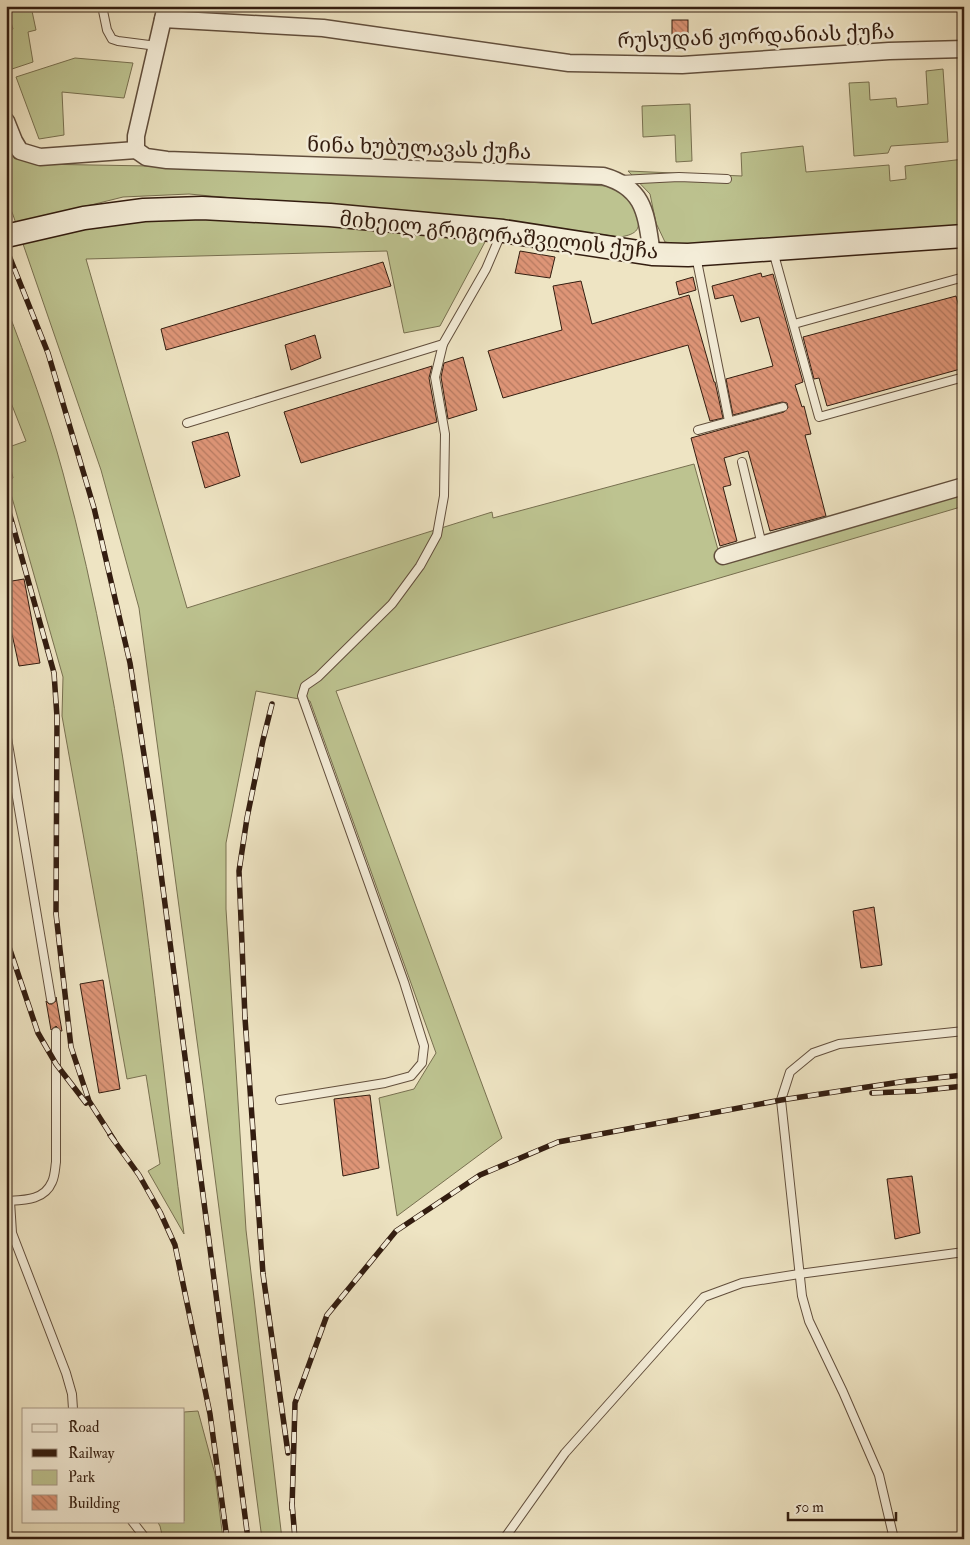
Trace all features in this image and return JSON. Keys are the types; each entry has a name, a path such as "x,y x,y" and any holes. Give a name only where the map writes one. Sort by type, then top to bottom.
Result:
{"street":[{"path":"136,150 136,136 164,13"},
{"name":"რუსუდან ჟორდანიას ქუჩა","path":"164,13 323,28 569,63 682,65 889,51 964,49"},
{"name":"ნინა ხუბულავას ქუჩა","path":"6,121 20,151 40,157 136,150 146,158 166,160 603,176 618,180"},
{"path":"618,180 631,190 640,202 645,213 652,254"},
{"name":"მიხეილ გრიგორაშვილის ქუჩა","path":"6,236 84,218 144,210 202,208 330,216 502,231 652,254 695,254 964,236"},
{"path":"722,556 964,486"}],"lane":[{"path":"102,6 107,30 112,39 157,46"},
{"path":"618,180 679,177 727,179"},
{"path":"280,1100 385,1083 411,1076 422,1063 424,1046 404,982 302,696 305,686 318,677 392,604 420,566 437,535 444,496 445,434 435,377 443,344 486,269 502,231"},
{"path":"773,249 819,417 964,377"},
{"path":"695,254 729,421"},
{"path":"794,324 964,277"},
{"path":"187,424 443,344"},
{"path":"698,430 783,407"},
{"path":"742,462 762,545"},
{"path":"6,732 50,998"},
{"path":"894,1539 879,1475 843,1392 809,1321 802,1296 781,1100 790,1072 813,1053 839,1044 964,1031"},
{"path":"56,1032 56,1162 52,1182 46,1192 31,1200 8,1201 12,1233 66,1373 72,1394 73,1408"},
{"path":"504,1539 565,1453 704,1297 742,1283 964,1252"},
{"path":"133,1522 146,1539"}],"green space":[{"path":"6,6 52,6 32,11 36,30 28,32 33,62 6,71 6,32 13,29"},
{"path":"75,58 133,63 124,98 62,92 64,135 39,139 16,77"},
{"path":"943,69 948,142 891,146 888,153 854,156 849,83 869,82 870,100 896,98 897,107 928,104 926,71"},
{"path":"690,104 692,161 676,162 675,135 643,137 642,106"},
{"path":"6,138 19,158 34,164 209,167 608,186 624,192 631,198 635,206 639,223 637,230 620,237 537,226 189,194 123,197 75,209 203,212 425,234 485,242 440,326 404,333 387,251 86,259 187,608 492,512 493,518 694,464 722,564 964,491 964,506 336,691 502,1138 397,1216 379,1098 414,1089 436,1053 310,701 256,691 226,843 226,909 246,1230 282,1539 262,1539 139,608 101,470 12,212 6,201"},
{"path":"803,146 806,172 889,165 890,181 906,179 905,166 964,159 964,227 681,245 665,242 656,223 650,194 628,171 742,176 741,153"},
{"path":"6,306 37,389 63,473 106,661 137,852 184,1234 148,1171 160,1164 146,1075 127,1079 62,716 63,677 7,480 13,478 6,448 26,441 6,390"},
{"path":"198,1411 215,1474 223,1539 163,1539 158,1522 185,1522 185,1412"}],"building":[{"path":"672,20 688,20 688,46 672,46"},
{"path":"520,251 555,257 550,278 515,273"},
{"path":"383,262 391,286 166,350 161,329"},
{"path":"761,273 762,277 773,274 803,382 795,385 802,407 804,406 811,434 805,435 826,516 770,531 748,451 724,458 731,485 723,487 737,541 720,546 691,438 784,412 788,408 787,403 782,402 733,415 726,379 773,366 759,317 741,322 733,295 715,299 712,286"},
{"path":"693,277 696,290 679,295 676,282"},
{"path":"581,281 592,324 689,295 715,382 723,418 710,421 688,345 503,398 488,351 562,330 553,286"},
{"path":"956,296 964,326 964,368 827,406 819,378 814,379 803,337"},
{"path":"315,335 321,358 291,370 285,345"},
{"path":"463,357 477,410 448,419 441,377 444,363"},
{"path":"432,366 429,378 437,422 301,463 284,412"},
{"path":"228,432 240,476 205,488 192,442"},
{"path":"24,579 40,663 19,666 6,607 6,582"},
{"path":"874,907 882,965 861,968 853,911"},
{"path":"103,980 120,1089 99,1093 80,984"},
{"path":"56,997 62,1031 56,1026 51,1030 46,1001 52,1004 56,1001"},
{"path":"370,1095 379,1168 343,1176 334,1099"},
{"path":"912,1176 920,1233 895,1239 887,1179"}],"railway":[{"path":"6,248 48,353 94,508 130,663 154,820 248,1539"},
{"path":"6,501 54,673 57,717 56,914 71,1047 89,1101 114,1140"},
{"path":"272,704 247,818 239,871 245,1018 263,1274 288,1453"},
{"path":"6,938 38,1033 56,1064 86,1103"},
{"path":"292,1509 295,1403 327,1315 396,1231 480,1175 558,1142 781,1100 907,1081 964,1075"},
{"path":"872,1093 964,1086"},
{"path":"110,1135 139,1175 160,1212 175,1245 210,1414 227,1539"},
{"path":"292,1503 295,1539"}]}
